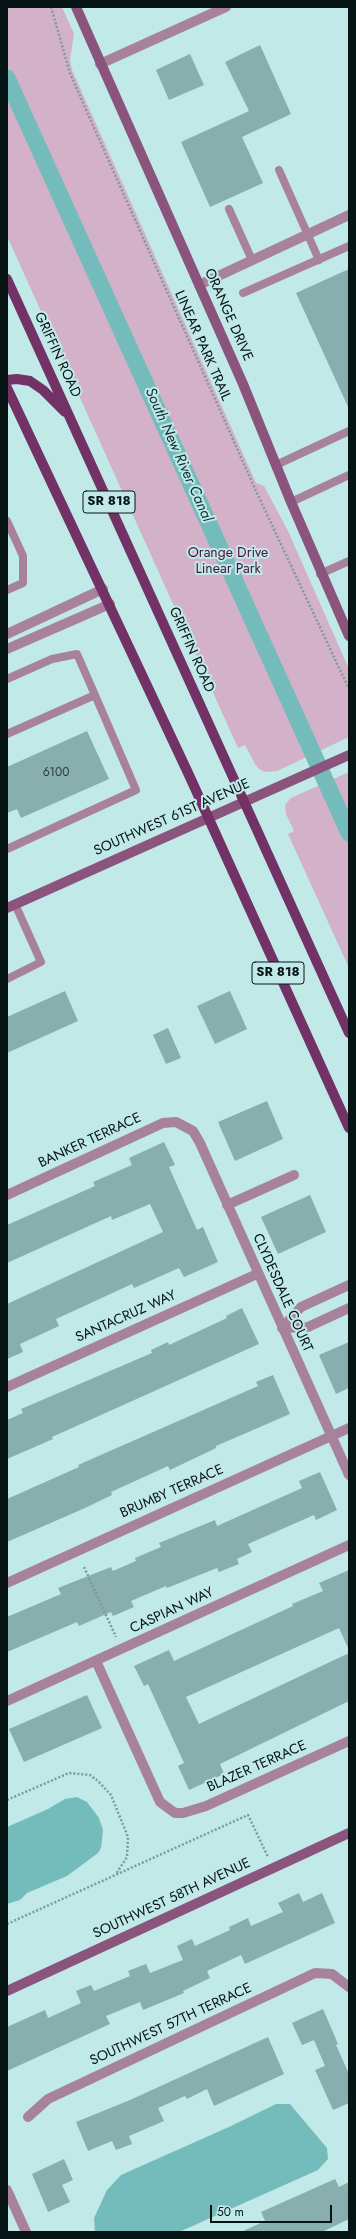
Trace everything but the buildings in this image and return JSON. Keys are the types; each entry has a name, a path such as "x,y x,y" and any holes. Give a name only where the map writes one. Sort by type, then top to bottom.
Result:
{"main road":[{"name":"GRIFFIN ROAD","path":"7,279 349,1033"},
{"path":"7,380 16,379 30,381 43,390 70,418"},
{"name":"SR 818","path":"7,388 110,604 349,1128"}],"street":[{"name":"ORANGE DRIVE","path":"76,7 243,384 320,574 349,636"},
{"path":"100,64 226,7"},
{"path":"199,285 349,215"},
{"path":"7,634 103,589"},
{"path":"7,648 110,604"},
{"name":"SOUTHWEST 61ST AVENUE","path":"11,906 207,817 349,755"},
{"name":"BANKER TERRACE","path":"7,1195 163,1123 176,1122 186,1126"},
{"name":"CLYDESDALE COURT","path":"186,1126 193,1131 200,1143 257,1274 349,1475"},
{"path":"227,1205 294,1175"},
{"name":"SANTACRUZ WAY","path":"7,1387 257,1274"},
{"path":"282,1328 301,1307 349,1285"},
{"path":"282,1328 308,1326 349,1308"},
{"name":"BRUMBY TERRACE","path":"7,1583 349,1428"},
{"name":"CASPIAN WAY","path":"7,1701 349,1545"},
{"name":"BLAZER TERRACE","path":"96,1661 160,1802 175,1813 184,1813 206,1806 349,1741"},
{"name":"SOUTHWEST 58TH AVENUE","path":"7,1991 349,1833"},
{"name":"SOUTHWEST 57TH TERRACE","path":"28,2117 48,2099 315,1973 332,1974 349,1987"},
{"path":"7,2190 26,2232"}],"lane":[{"path":"279,170 318,260"},
{"path":"229,209 252,260"},
{"path":"243,293 349,246"},
{"path":"276,465 349,431"},
{"path":"291,502 349,475"},
{"path":"7,521 23,556 23,583 7,590"},
{"path":"320,574 349,560"},
{"path":"7,679 52,658 77,654 136,790 7,849"},
{"path":"7,734 95,695"},
{"path":"7,979 41,962 11,906"}],"path":[{"name":"LINEAR PARK TRAIL","path":"51,7 70,73 87,112 259,498 349,689"},
{"path":"84,1567 117,1640"},
{"path":"7,1800 69,1773 80,1773 98,1780 110,1795 128,1837 128,1857 114,1876"},
{"path":"7,1924 248,1815 269,1862"}],"green space":[{"name":"Orange Drive Linear Park","path":"7,7 62,7 74,34 70,60 72,70 256,483 264,486 288,531 349,669 349,737 277,771 265,772 259,769 245,745 238,748 7,236"},
{"path":"349,772 349,968 288,834 294,831 286,814 285,805 291,798"}],"water":[{"path":"77,1797 87,1802 99,1818 103,1830 101,1848 98,1853 67,1876 27,1893 20,1900 7,1904 7,1827 48,1809 65,1799"},
{"path":"276,2104 290,2104 327,2148 328,2159 318,2170 179,2232 95,2232 94,2218 107,2190 121,2175 231,2126"}],"waterway":[{"name":"South New River Canal","path":"7,78 349,833"}]}
